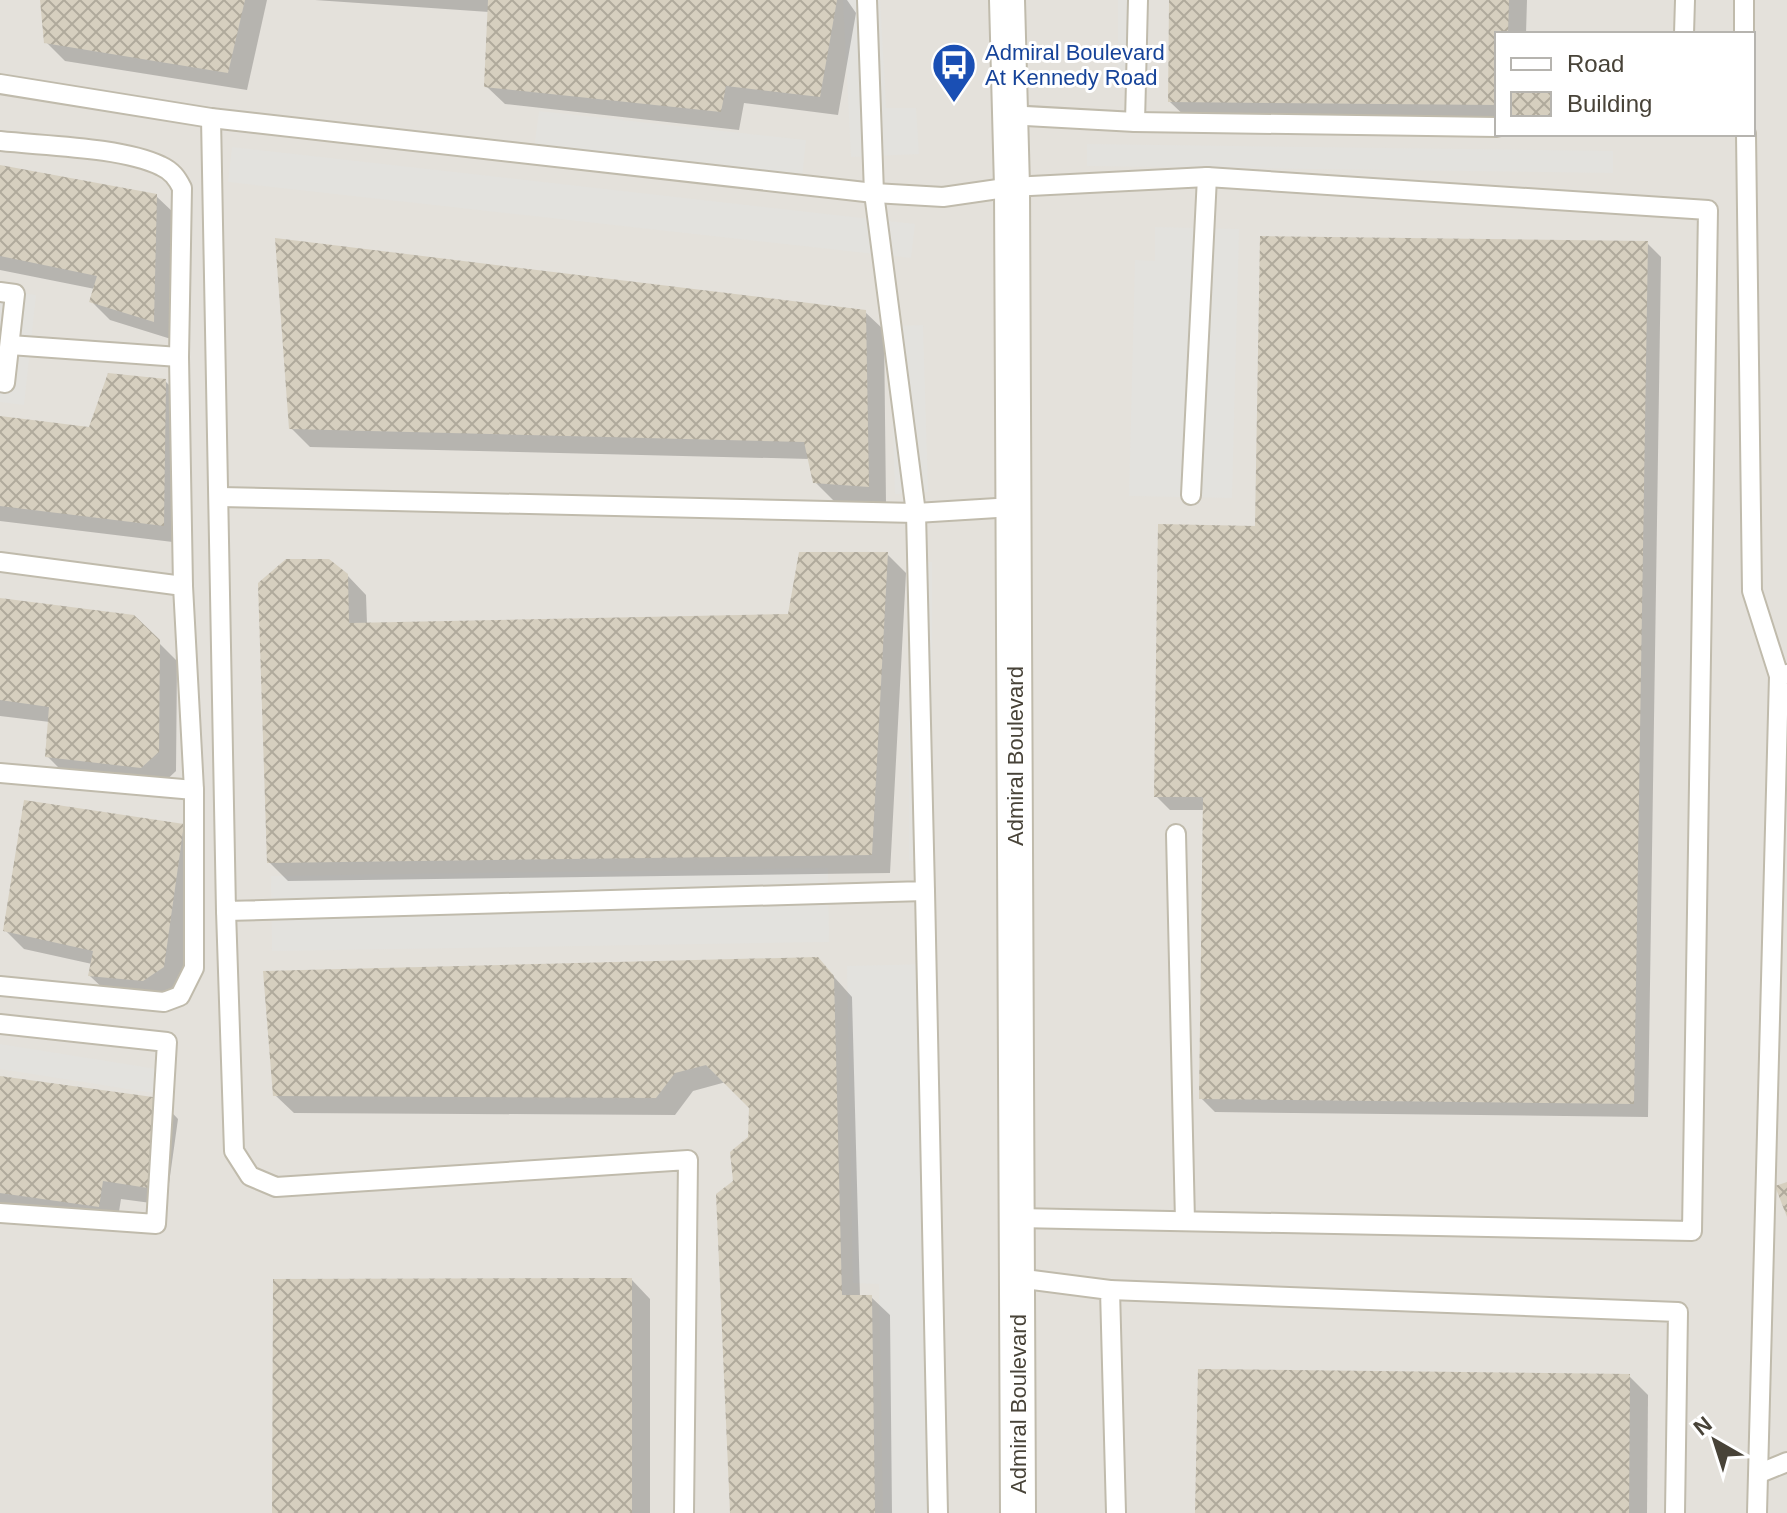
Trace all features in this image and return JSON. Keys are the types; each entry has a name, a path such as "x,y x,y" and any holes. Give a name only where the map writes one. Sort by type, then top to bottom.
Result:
{"street":[{"name":"Admiral Boulevard","path":"1007,0 1012,187 1018,1513"}],"lane":[{"path":"867,0 874,193 916,513 938,1513"},
{"path":"1135,122 1138,0"},
{"path":"1684,32 1685,0"},
{"path":"1744,0 1744,32"},
{"path":"0,84 211,118 874,193 943,197 1012,187 1207,177 1708,210 1692,1231 1017,1218"},
{"path":"1009,115 1135,122 1495,127"},
{"path":"211,118 226,911 234,1151 250,1176 276,1187 688,1160 684,1513"},
{"path":"1746,136 1752,591 1783,675 1757,1513"},
{"path":"0,141 135,157 163,166 175,175 182,188 179,357 183,586 194,790 194,968 180,996 164,1002 144,1002 0,986"},
{"path":"1191,495 1207,177"},
{"path":"0,292 15,294 5,383 0,382"},
{"path":"10,345 179,357"},
{"path":"220,497 916,513 1013,507"},
{"path":"0,562 183,586"},
{"path":"0,773 194,790"},
{"path":"1176,834 1185,1221"},
{"path":"226,911 925,891"},
{"path":"0,1024 167,1042 156,1224 0,1213"},
{"path":"1017,1278 1110,1290 1678,1312 1675,1513"},
{"path":"1110,1290 1116,1513"},
{"path":"1760,1473 1787,1462"}],"shaded area":[{"path":"0,0 1787,0 1787,1513 0,1513"},
{"path":"843,0 880,0 886,108 916,108 919,154 851,157"},
{"path":"1118,0 1149,0 1149,81 1118,82"},
{"path":"539,111 806,140 802,178 534,149"},
{"path":"1087,144 1613,151 1613,173 1087,166"},
{"path":"232,147 915,224 911,258 228,182"},
{"path":"1155,227 1239,229 1232,498 1129,496 1135,260 1155,261"},
{"path":"0,290 36,295 24,405 0,402"},
{"path":"923,325 928,492 895,494 890,326"},
{"path":"909,562 932,562 932,861 909,861"},
{"path":"828,868 829,942 272,951 271,876"},
{"path":"930,964 939,1513 883,1513 879,1284 853,1283 847,966"},
{"path":"0,1044 157,1069 153,1093 0,1069"}],"building":[{"path":"40,0 245,0 228,73 44,43"},
{"path":"488,0 837,0 820,97 726,86 721,112 484,87"},
{"path":"1169,0 1509,0 1508,32 1495,32 1495,105 1168,102"},
{"path":"0,165 157,194 154,322 89,302 97,276 0,256"},
{"path":"1260,236 1648,241 1634,1104 1199,1099 1203,797 1154,797 1158,524 1255,526"},
{"path":"275,238 866,310 869,487 813,483 804,442 289,429"},
{"path":"108,373 166,379 164,526 0,506 0,416 89,427"},
{"path":"799,552 888,552 872,855 267,863 258,583 286,559 329,559 348,574 349,623 788,614"},
{"path":"0,598 134,615 160,640 159,752 141,768 45,757 49,707 0,700"},
{"path":"24,800 184,824 164,967 143,981 88,976 93,951 3,931"},
{"path":"818,957 834,976 842,1295 872,1295 875,1513 730,1513 716,1194 733,1181 730,1152 748,1137 749,1108 706,1065 675,1073 656,1098 273,1096 263,971"},
{"path":"0,1076 160,1098 148,1188 103,1181 99,1207 0,1193"},
{"path":"1787,1182 1787,1217 1775,1186"},
{"path":"632,1278 632,1513 272,1513 273,1279"},
{"path":"1198,1369 1630,1374 1629,1513 1195,1513"}],"place":[{"name":"Admiral Boulevard At Kennedy Road","path":"954,104"}]}
